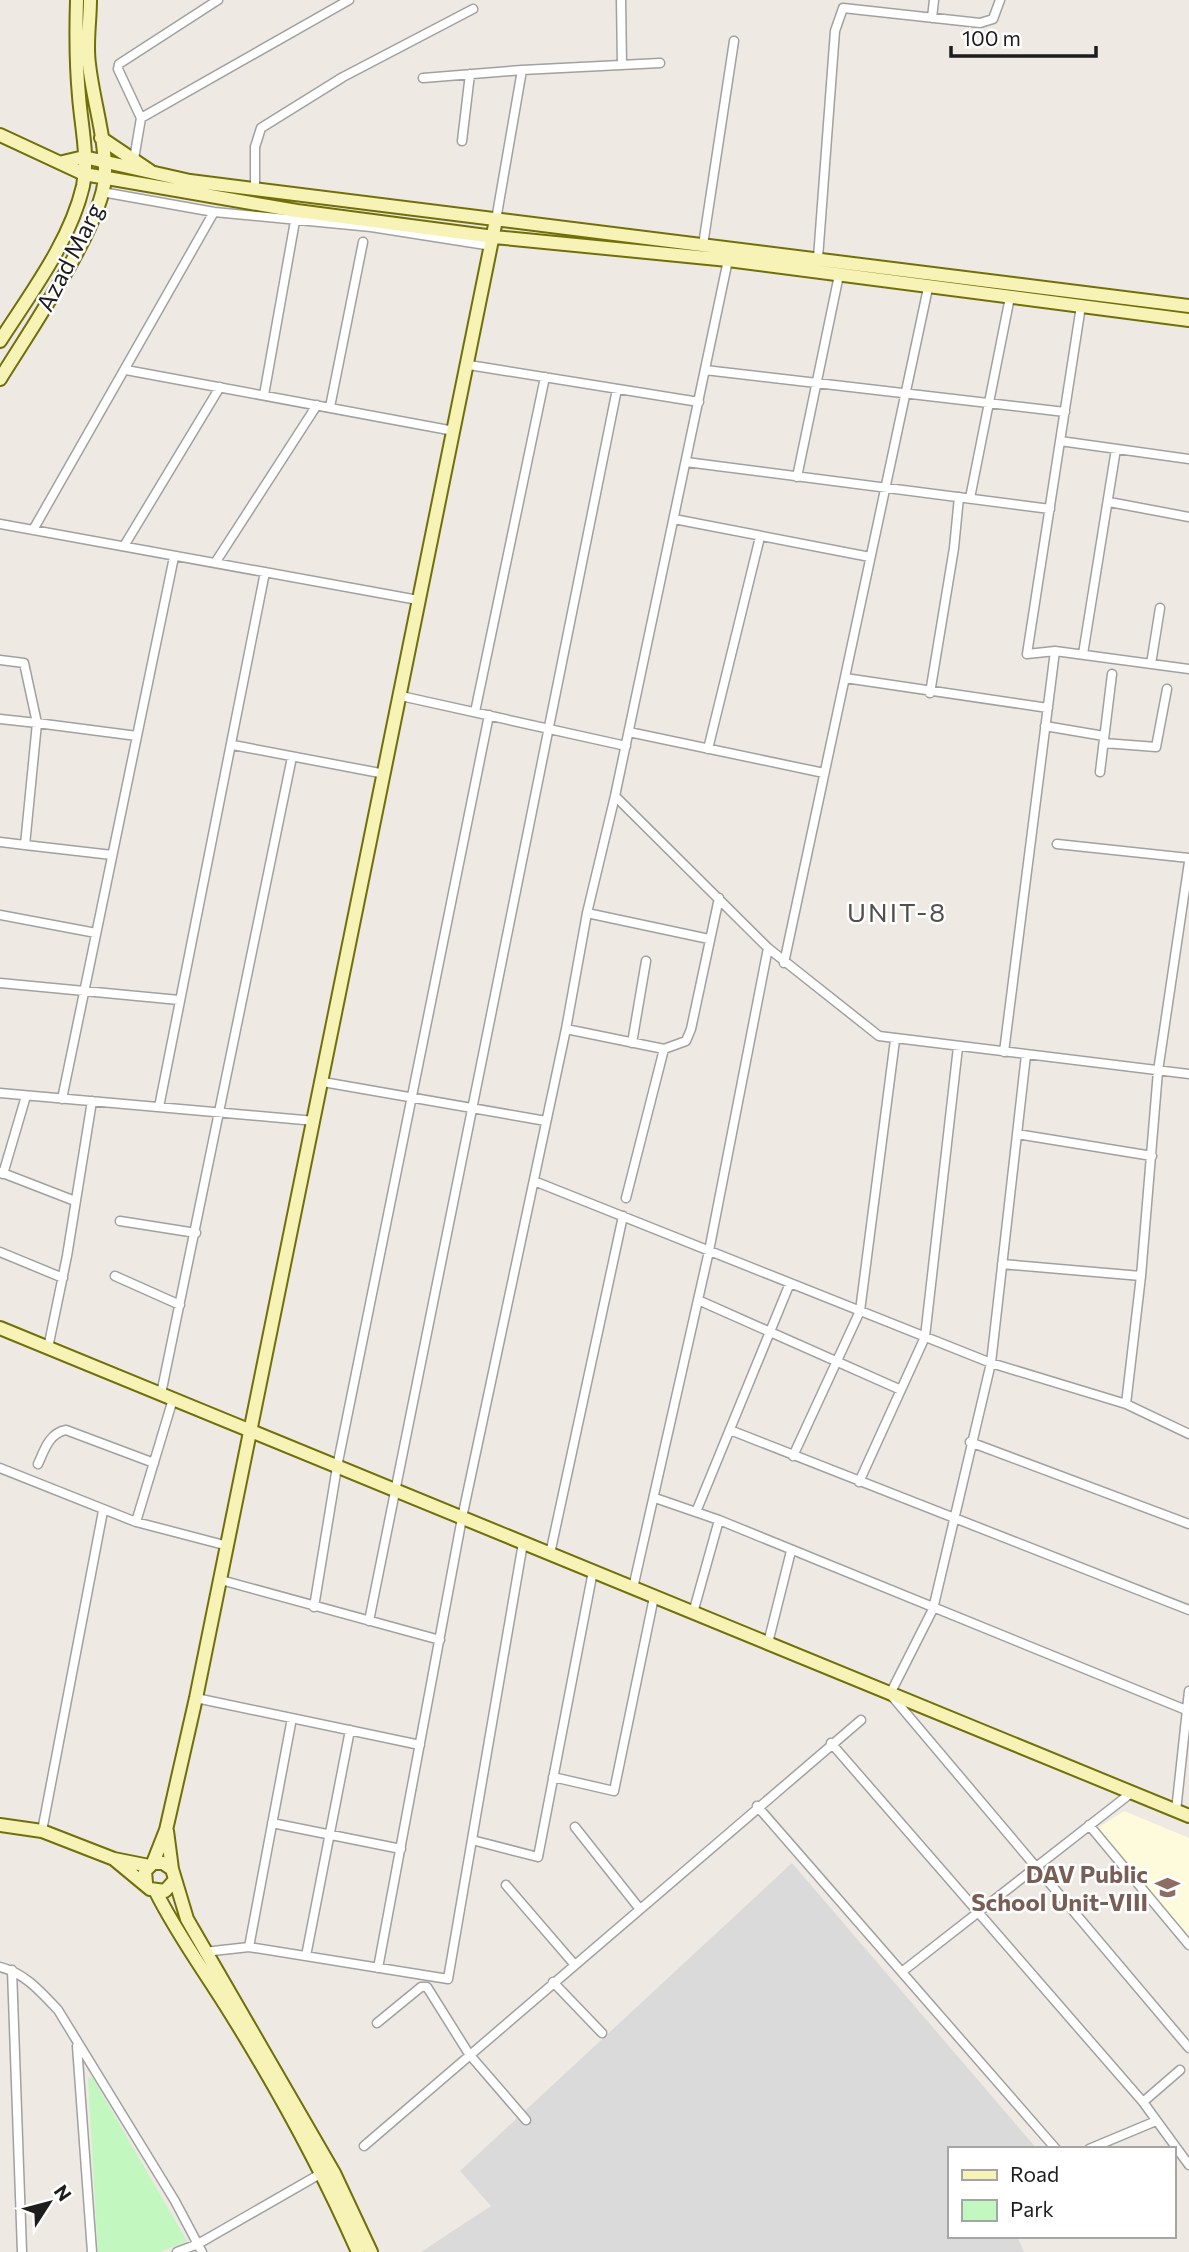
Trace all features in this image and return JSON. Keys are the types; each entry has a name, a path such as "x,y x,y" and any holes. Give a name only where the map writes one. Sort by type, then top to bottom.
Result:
{"street":[{"name":"Azad Marg","path":"0,341 44,271 71,219 84,174 85,157 76,65 77,0"},
{"name":"Azad Marg","path":"0,379 52,293 94,215 102,192 104,162 88,61 90,0"},
{"path":"134,159 141,118 118,69 119,64 218,0"},
{"path":"141,118 349,0"},
{"path":"621,0 622,65"},
{"path":"932,18 934,0"},
{"path":"818,258 825,195 835,31 843,8 851,6 932,18 988,22 996,15 1000,0"},
{"path":"255,190 255,147 261,128 343,76 473,9"},
{"path":"703,245 734,41"},
{"path":"423,78 660,63"},
{"path":"358,2252 334,2173 200,1955 172,1925 145,1871 151,1865 166,1830 221,1580 401,696 418,600 469,365 522,70"},
{"path":"462,141 470,74"},
{"path":"0,135 84,174 493,242"},
{"path":"101,138 156,175"},
{"path":"63,162 85,157 156,175 255,190 1189,306"},
{"path":"102,192 214,212 493,242 729,260 1189,320"},
{"path":"33,530 214,212"},
{"path":"264,395 295,221"},
{"path":"330,407 363,242"},
{"path":"379,1968 462,1518 566,1029 587,913 626,746 729,260"},
{"path":"797,477 839,275"},
{"path":"784,963 928,288"},
{"path":"970,498 1010,297"},
{"path":"1081,306 1027,654 1055,651 1189,669"},
{"path":"469,365 699,402"},
{"path":"126,370 454,430"},
{"path":"705,370 1065,412"},
{"path":"475,712 545,377"},
{"path":"124,546 220,387"},
{"path":"369,1621 617,388"},
{"path":"215,563 317,405"},
{"path":"1060,441 1189,459"},
{"path":"1083,654 1116,449"},
{"path":"686,463 1050,509"},
{"path":"930,693 954,548 959,497"},
{"path":"1109,502 1189,517"},
{"path":"674,519 870,557"},
{"path":"0,524 418,600"},
{"path":"708,749 760,537"},
{"path":"62,1099 174,557"},
{"path":"159,1107 233,745 265,572"},
{"path":"1151,664 1160,608"},
{"path":"1004,1052 1055,651"},
{"path":"0,660 24,663 37,723 24,845"},
{"path":"1100,772 1112,674"},
{"path":"845,678 930,693 1048,708"},
{"path":"1045,726 1104,740 1156,747 1167,689"},
{"path":"401,696 626,746"},
{"path":"314,1606 337,1466 489,715"},
{"path":"0,719 136,737"},
{"path":"629,732 824,773"},
{"path":"233,745 385,774"},
{"path":"136,1522 154,1463 167,1397 180,1305 222,1112 292,757"},
{"path":"615,796 784,963 879,1036 1189,1074"},
{"path":"0,842 112,855"},
{"path":"1057,844 1189,860 1158,1071 1141,1276 1126,1404"},
{"path":"566,1029 664,1049 678,1046 689,1037 719,898"},
{"path":"587,913 709,939"},
{"path":"0,915 96,933"},
{"path":"633,1588 709,1251 768,948"},
{"path":"632,1043 646,961"},
{"path":"0,983 179,1000"},
{"path":"793,1456 860,1311 895,1040"},
{"path":"859,1482 925,1337 958,1047"},
{"path":"626,1198 664,1049"},
{"path":"890,1694 933,1609 991,1363 1026,1055"},
{"path":"323,1082 546,1121"},
{"path":"0,1093 315,1121"},
{"path":"26,1096 1,1173 75,1201"},
{"path":"48,1348 63,1278 92,1101"},
{"path":"1017,1133 1152,1156"},
{"path":"534,1181 991,1363 1126,1404 1189,1434"},
{"path":"550,1554 623,1216"},
{"path":"120,1222 196,1233"},
{"path":"0,1252 63,1278"},
{"path":"1002,1264 1141,1276"},
{"path":"115,1276 180,1305"},
{"path":"696,1512 790,1283"},
{"path":"698,1300 901,1390"},
{"path":"0,1328 1189,1816"},
{"path":"38,1464 50,1440 60,1431 66,1430 154,1463"},
{"path":"730,1430 1189,1611"},
{"path":"970,1443 1189,1524"},
{"path":"0,1468 103,1511 228,1546"},
{"path":"655,1498 719,1520 1186,1710"},
{"path":"42,1831 103,1511"},
{"path":"693,1613 719,1520"},
{"path":"200,1955 249,1947 448,1979 523,1543"},
{"path":"768,1643 791,1551"},
{"path":"472,1840 538,1857 593,1572"},
{"path":"221,1580 440,1640"},
{"path":"553,1777 614,1791 654,1597"},
{"path":"1176,1811 1189,1691"},
{"path":"890,1694 1189,2048"},
{"path":"196,1698 420,1745"},
{"path":"249,1947 292,1718"},
{"path":"364,2146 757,1806 861,1720"},
{"path":"306,1956 350,1730"},
{"path":"831,1743 1143,2102 1189,2165"},
{"path":"903,1971 1131,1793"},
{"path":"757,1806 1054,2147"},
{"path":"272,1824 401,1849"},
{"path":"0,1825 42,1831 114,1859 151,1865 163,1863 172,1876"},
{"path":"1090,1825 1189,1945"},
{"path":"575,1827 639,1908"},
{"path":"166,1830 172,1876 200,1955 320,2174 370,2252"},
{"path":"114,1859 151,1887 164,1891 172,1876"},
{"path":"506,1885 574,1964"},
{"path":"0,1967 12,1970 37,1988 58,2010 200,2248"},
{"path":"12,1970 22,2252"},
{"path":"553,1982 602,2033"},
{"path":"377,2023 421,1987 427,1987 469,2054 526,2120"},
{"path":"77,2043 92,2252"},
{"path":"1143,2102 1180,2070"},
{"path":"1094,2147 1156,2121"},
{"path":"177,2252 200,2248 320,2174"}],"shaded area":[{"name":"DAV Public School Unit-VIII","path":"1124,1811 1189,1838 1189,1936 1096,1829"},
{"path":"792,1863 1035,2147 948,2147 948,2238 1018,2238 1024,2252 421,2252 491,2206 460,2171"}],"green space":[{"path":"92,2077 187,2241 160,2252 98,2252 88,2078"}],"place":[{"name":"DAV Public School Unit-VIII","path":"1168,1887"}],"district":[{"name":"UNIT-8","path":"897,911"}]}
